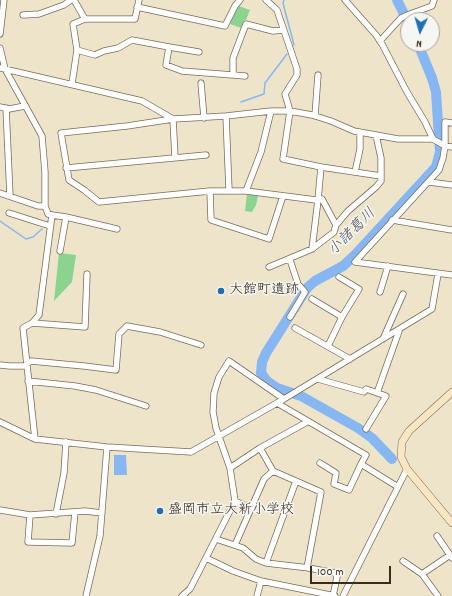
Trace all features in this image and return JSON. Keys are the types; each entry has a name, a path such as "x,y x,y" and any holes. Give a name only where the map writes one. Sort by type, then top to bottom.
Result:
{"street":[{"path":"0,34 4,0"},
{"path":"23,15 39,14 64,5 71,0"},
{"path":"74,0 85,19"},
{"path":"72,84 77,50 73,24 85,19 134,19 139,0"},
{"path":"137,7 225,26 235,6 240,0"},
{"path":"266,0 277,10 297,68 297,75 285,94 290,111 283,159 321,167 381,176"},
{"path":"345,0 380,41 433,139"},
{"path":"380,41 402,18 432,6 434,0"},
{"path":"233,75 233,58 246,24 273,31 283,30"},
{"path":"77,50 95,55 118,48 132,40 199,52"},
{"path":"169,47 166,65 182,71 245,76"},
{"path":"0,48 2,69 42,136 45,172 44,206 48,214 117,230"},
{"path":"2,69 142,101 173,119"},
{"path":"315,116 318,75"},
{"path":"201,83 204,118"},
{"path":"10,196 3,108 25,106"},
{"path":"246,191 261,152 271,111"},
{"path":"336,225 322,199 318,200 246,191 210,191 99,202 69,180 62,133 173,119 204,118 271,111 290,111 315,116 360,132 398,139 433,139 445,146 452,147"},
{"path":"226,116 230,190"},
{"path":"173,119 175,158"},
{"path":"452,122 445,122 445,146 439,170 355,262 452,275"},
{"path":"355,172 360,149 360,132"},
{"path":"270,267 290,260 312,249 334,232 336,225 348,211 381,181 382,158 376,135"},
{"path":"66,168 206,155"},
{"path":"312,249 321,167"},
{"path":"429,182 452,185"},
{"path":"210,191 211,220 268,239 283,196"},
{"path":"0,193 38,206 44,206"},
{"path":"8,213 50,226"},
{"path":"35,439 23,328 32,323 39,315 52,215"},
{"path":"60,251 66,217"},
{"path":"392,220 452,230"},
{"path":"290,260 298,284 305,292 290,317"},
{"path":"380,292 388,266"},
{"path":"32,323 85,327 87,274"},
{"path":"0,422 35,439 107,447 190,452 318,379 383,339 399,331 432,309 438,274"},
{"path":"328,346 342,317 359,289 339,277"},
{"path":"383,339 403,294"},
{"path":"312,299 342,317"},
{"path":"0,364 24,366 30,360 116,370 119,334 127,326 160,332 201,345"},
{"path":"295,328 350,359"},
{"path":"377,393 399,331"},
{"path":"182,596 190,589 235,501 230,468 216,428 213,412 214,393 219,377 229,361 284,399"},
{"path":"318,379 364,392 366,389 386,396 366,429"},
{"path":"28,381 75,386 96,390 146,406"},
{"path":"452,392 409,431 402,442 401,457 407,469 452,523"},
{"path":"277,403 307,422 366,455 349,490 334,484 336,473 320,463"},
{"path":"230,468 260,448 307,422"},
{"path":"56,514 64,473 66,442"},
{"path":"86,596 100,536 107,447"},
{"path":"260,448 273,471 321,492 307,568"},
{"path":"361,464 398,487"},
{"path":"343,596 407,469"},
{"path":"235,546 264,479 273,471"},
{"path":"266,563 296,481"},
{"path":"235,501 251,509"},
{"path":"0,510 30,516 74,512 102,513"},
{"path":"30,516 28,542 72,543 74,512"},
{"path":"422,574 451,556 437,536"},
{"path":"206,558 233,571 261,581 334,596 337,578 335,573 266,563 256,559 243,548 216,539"},
{"path":"403,561 422,574 438,596"},
{"path":"257,596 261,581"}],"green space":[{"path":"239,6 250,10 241,28 230,24"},
{"path":"247,194 258,196 256,205 252,212 245,211"},
{"path":"59,253 76,255 72,282 54,301"}],"water":[{"path":"114,455 126,455 127,475 114,475"}],"waterway":[{"path":"284,0 283,3 294,45"},
{"name":"小諸葛川","path":"397,0 403,12"},
{"name":"小諸葛川","path":"392,459 372,438 358,428 301,396 277,388 267,381 261,373 262,362 266,353 307,288 315,281 343,266 355,255 436,167 440,152 436,92 421,52"},
{"path":"241,102 264,94 265,83 287,54"},
{"path":"0,221 26,239 33,237 42,229"}],"place":[{"name":"大館町遺跡","path":"221,291"},
{"name":"盛岡市立大新小学校","path":"160,511"}]}
